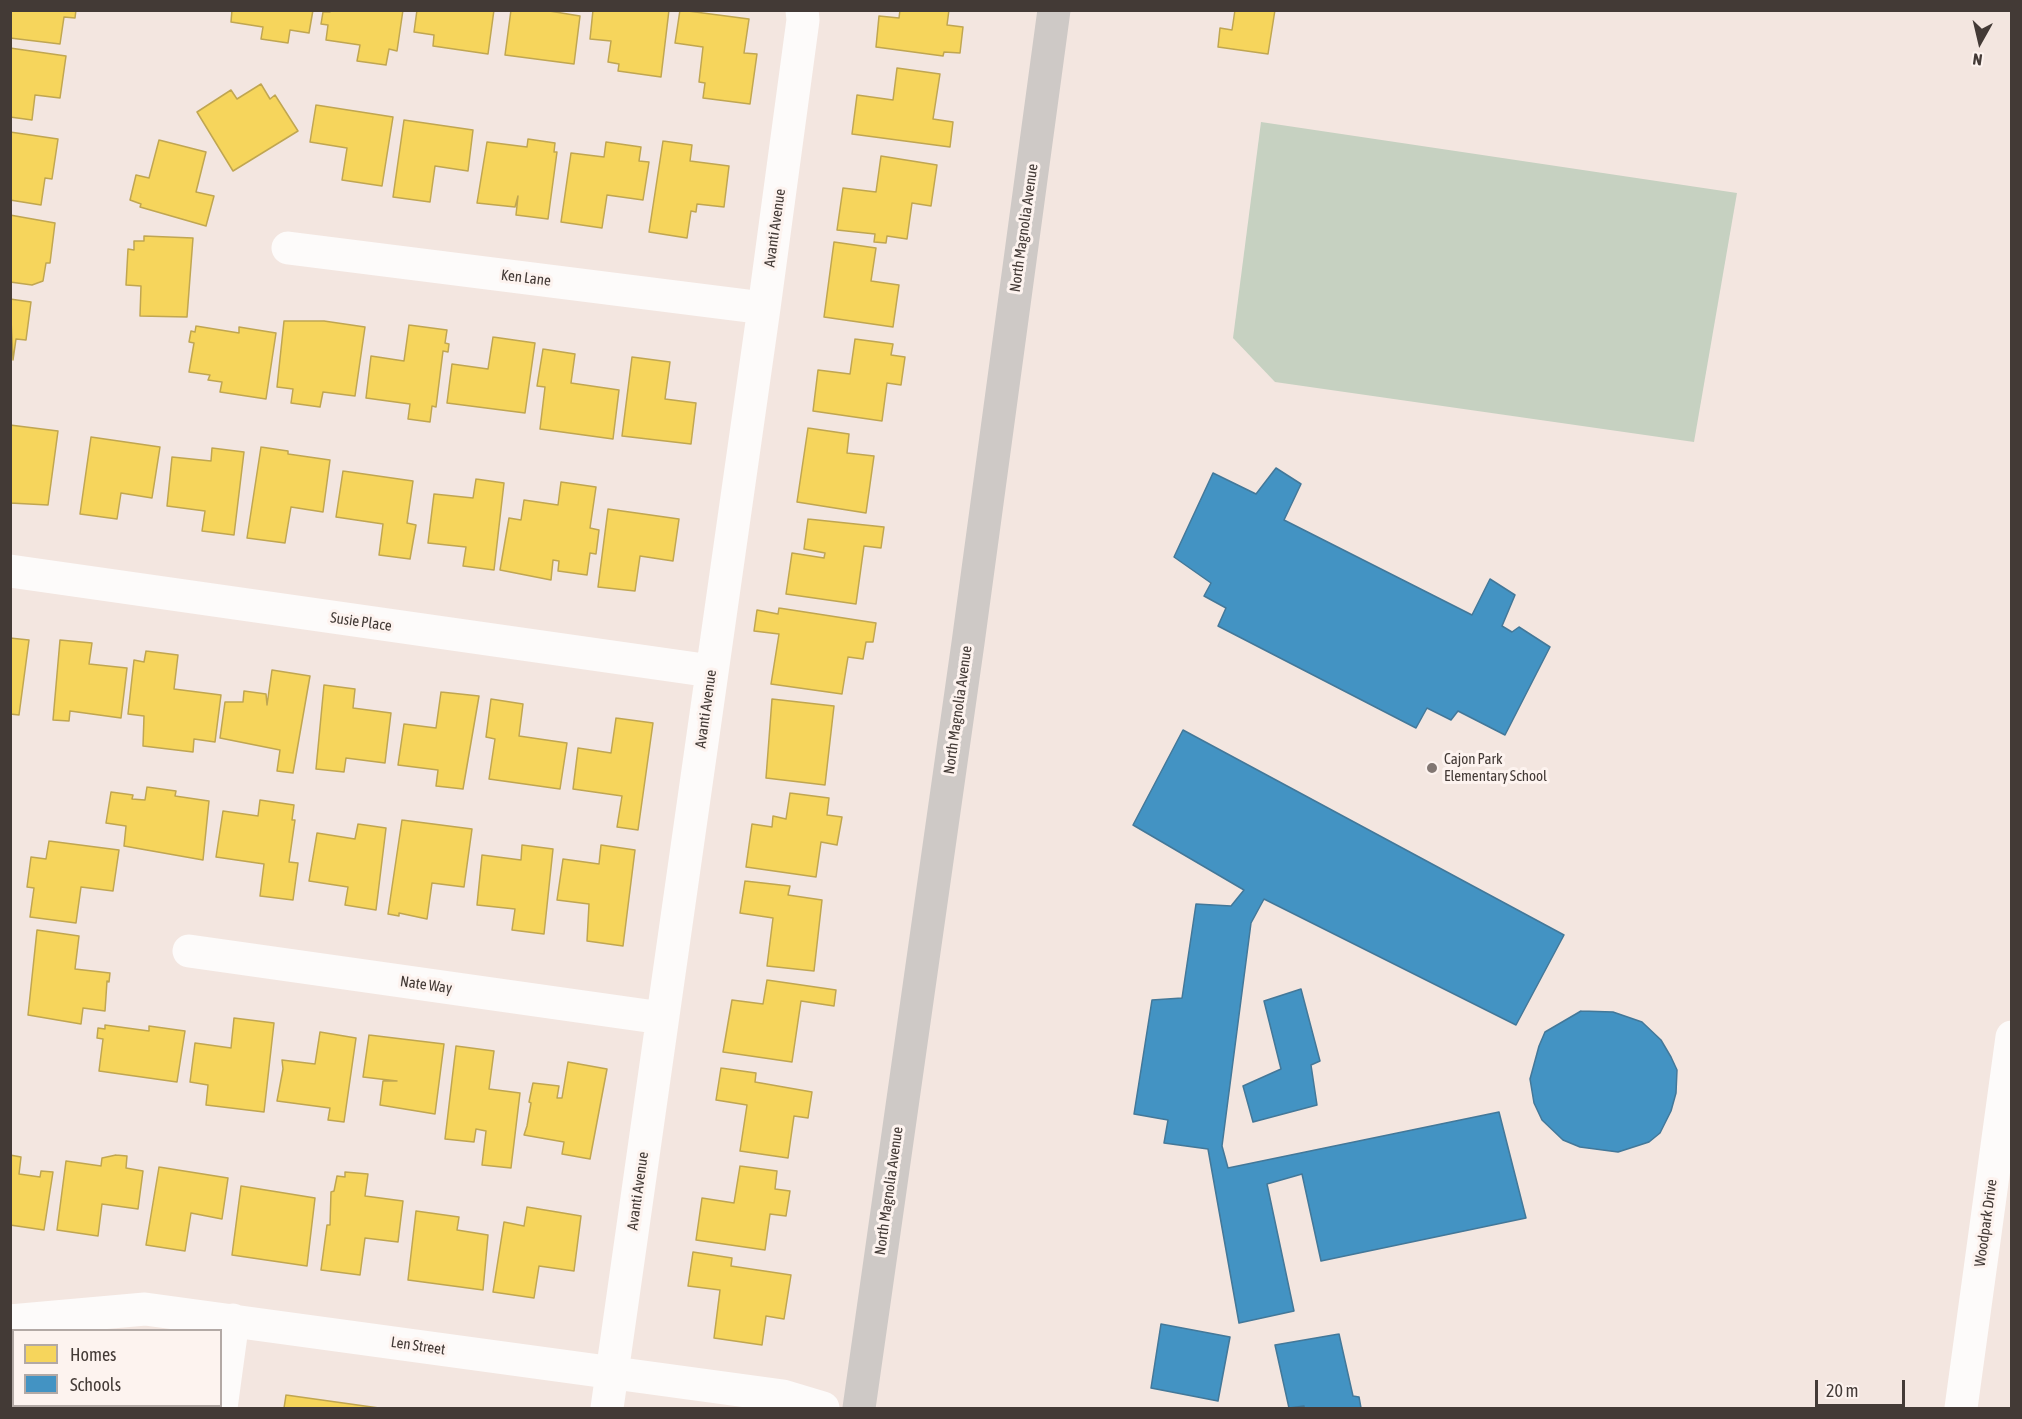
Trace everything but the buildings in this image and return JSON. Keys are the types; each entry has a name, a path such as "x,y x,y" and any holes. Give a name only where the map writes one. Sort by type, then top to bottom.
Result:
{"main road":[{"name":"North Magnolia Avenue","path":"859,1408 968,643 1054,10"}],"street":[{"name":"Avanti Avenue","path":"607,1408 764,308 803,20 802,10"},
{"name":"Ken Lane","path":"288,248 764,308"},
{"name":"Susie Place","path":"10,572 711,671"},
{"name":"Nate Way","path":"189,951 662,1018"},
{"name":"Woodpark Drive","path":"1961,1408 2012,1037"},
{"name":"Len Street","path":"10,1321 145,1309 783,1396 823,1408"},
{"path":"222,1401 233,1320"}],"green space":[{"path":"1261,122 1737,193 1694,442 1275,382 1233,338"}],"place":[{"name":"Cajon Park Elementary School","path":"1432,768"}]}
